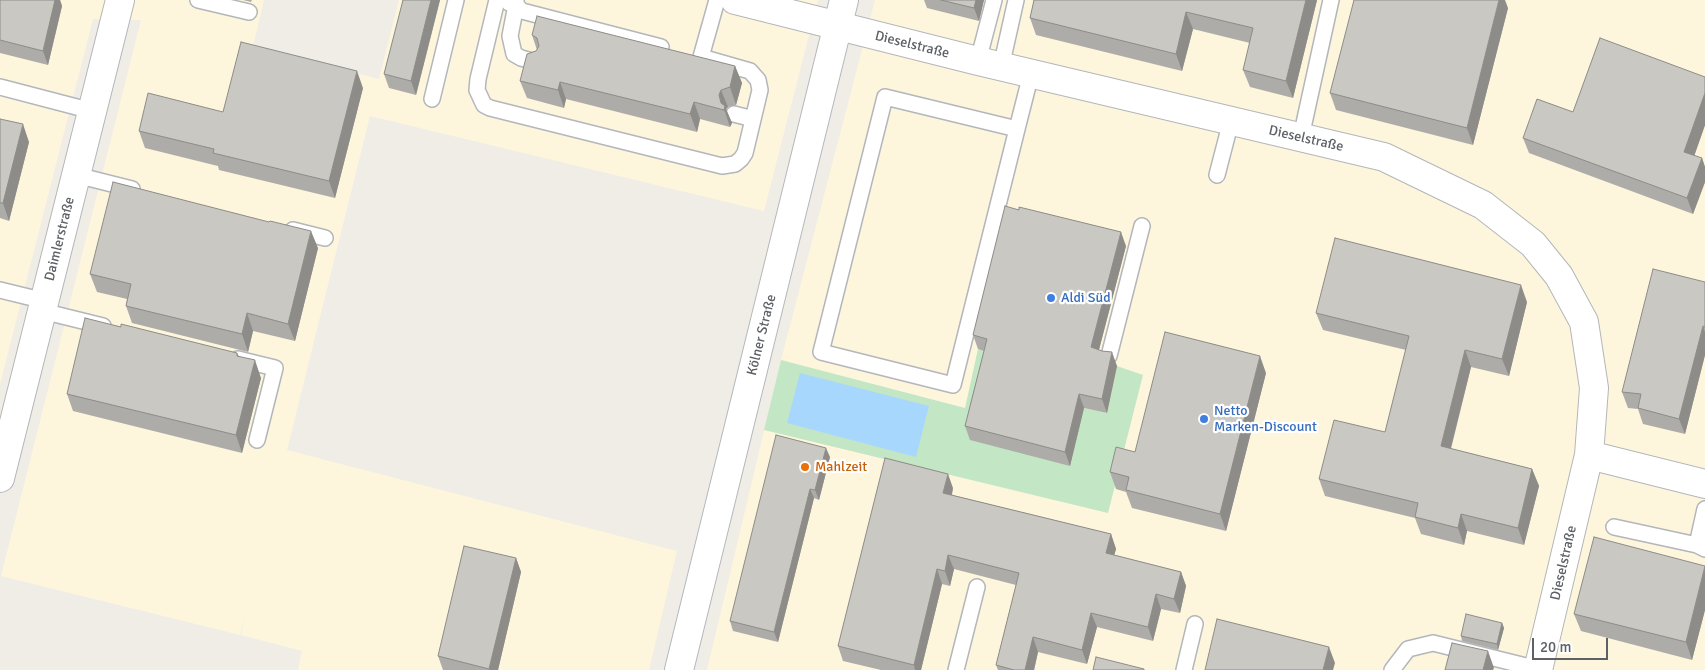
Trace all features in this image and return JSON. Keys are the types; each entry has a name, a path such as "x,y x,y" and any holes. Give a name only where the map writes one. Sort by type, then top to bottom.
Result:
{"street":[{"name":"Daimlerstraße","path":"0,478 120,0"},
{"name":"Dieselstraße","path":"734,0 1030,74 1384,157 1484,205 1533,244 1559,276 1584,322 1594,388 1589,455 1538,669"},
{"name":"Kölner Straße","path":"680,670 844,0"},
{"path":"1589,455 1705,484"}],"lane":[{"path":"198,0 249,12"},
{"path":"432,99 456,0"},
{"path":"491,0 516,2"},
{"path":"497,0 478,79 479,96 484,105 722,166 735,164 741,159 745,153 760,90 758,80 750,71 522,11 516,2"},
{"path":"701,57 717,0"},
{"path":"989,64 994,0"},
{"path":"989,64 1016,0"},
{"path":"1300,137 1331,0"},
{"path":"516,2 510,36 511,47 514,54 536,62"},
{"path":"1017,129 885,97 821,352 953,385 1017,129 1030,74"},
{"path":"0,87 92,111"},
{"path":"734,114 753,119"},
{"path":"1217,176 1231,121"},
{"path":"76,175 143,192"},
{"path":"277,226 325,238"},
{"path":"1109,356 1142,226"},
{"path":"0,290 119,330"},
{"path":"226,356 274,368 258,440"},
{"path":"1614,527 1701,547 1705,509"},
{"path":"956,670 976,587"},
{"path":"1184,670 1195,624"},
{"path":"1392,670 1408,649 1433,643 1538,669"}],"shaded area":[{"path":"0,0 264,0 253,47 379,79 399,0 818,0 764,211 370,116 287,450 677,551 649,670 298,670 302,651 241,635 247,609 240,635 1,576 141,20 93,19 0,384"},
{"path":"875,0 1705,0 1705,670 707,670 781,360"}],"green space":[{"path":"978,349 992,353 1084,408 1107,413 1117,366 1143,375 1108,513 764,430 781,360 965,408"}],"water":[{"path":"800,373 929,406 916,457 787,423"}],"building":[{"path":"0,0 55,0 43,51 0,40"},
{"path":"403,0 431,0 411,81 384,74"},
{"path":"941,0 976,0 974,8"},
{"path":"1034,0 1306,0 1286,81 1243,70 1253,28 1186,12 1176,54 1030,18"},
{"path":"1354,0 1499,0 1467,128 1330,93"},
{"path":"537,16 735,66 730,87 721,90 719,95 721,103 725,106 724,110 694,102 690,114 560,82 558,90 520,81 527,54 536,51 539,46 537,38 532,35"},
{"path":"1600,38 1705,77 1705,93 1684,152 1702,158 1687,198 1523,138 1537,99 1573,112"},
{"path":"241,42 357,71 329,181 213,153 214,149 139,131 148,93 223,112"},
{"path":"0,119 23,124 3,203 0,203"},
{"path":"113,182 311,231 288,324 247,313 242,334 126,306 131,284 90,274"},
{"name":"Aldi Süd","path":"1005,206 1019,210 1019,207 1121,232 1091,347 1112,352 1102,399 1079,394 1065,452 965,426 987,339 973,335"},
{"path":"1335,238 1521,285 1502,359 1465,350 1441,446 1532,469 1518,528 1461,514 1458,528 1415,517 1418,503 1319,479 1334,420 1385,432 1409,336 1316,313"},
{"path":"1653,269 1705,282 1705,327 1703,326 1679,419 1638,408 1641,394 1622,392"},
{"path":"85,318 121,327 121,324 237,353 237,356 255,360 236,435 67,394"},
{"name":"Netto Marken-Discount","path":"1165,332 1260,356 1220,514 1126,490 1129,477 1110,472 1116,447 1135,452"},
{"path":"776,435 826,448 815,490 810,489 774,632 730,621"},
{"path":"885,458 948,474 943,493 1111,534 1106,553 1181,572 1174,599 1156,594 1148,627 1091,613 1082,650 1033,637 1025,670 1014,670 996,665 1019,573 948,555 945,571 937,569 914,665 838,646"},
{"path":"1594,537 1705,566 1686,642 1574,614"},
{"path":"464,546 516,558 489,669 438,656"},
{"path":"1466,614 1502,623 1497,644 1461,636"},
{"path":"1217,619 1329,647 1323,670 1205,670"},
{"path":"1452,643 1488,651 1483,670 1445,670"},
{"path":"1096,657 1144,669 1144,670 1093,670"}],"place":[{"name":"Aldi Süd","path":"1051,298"},
{"name":"Netto Marken-Discount","path":"1204,419"},
{"name":"Mahlzeit","path":"805,467"}]}
